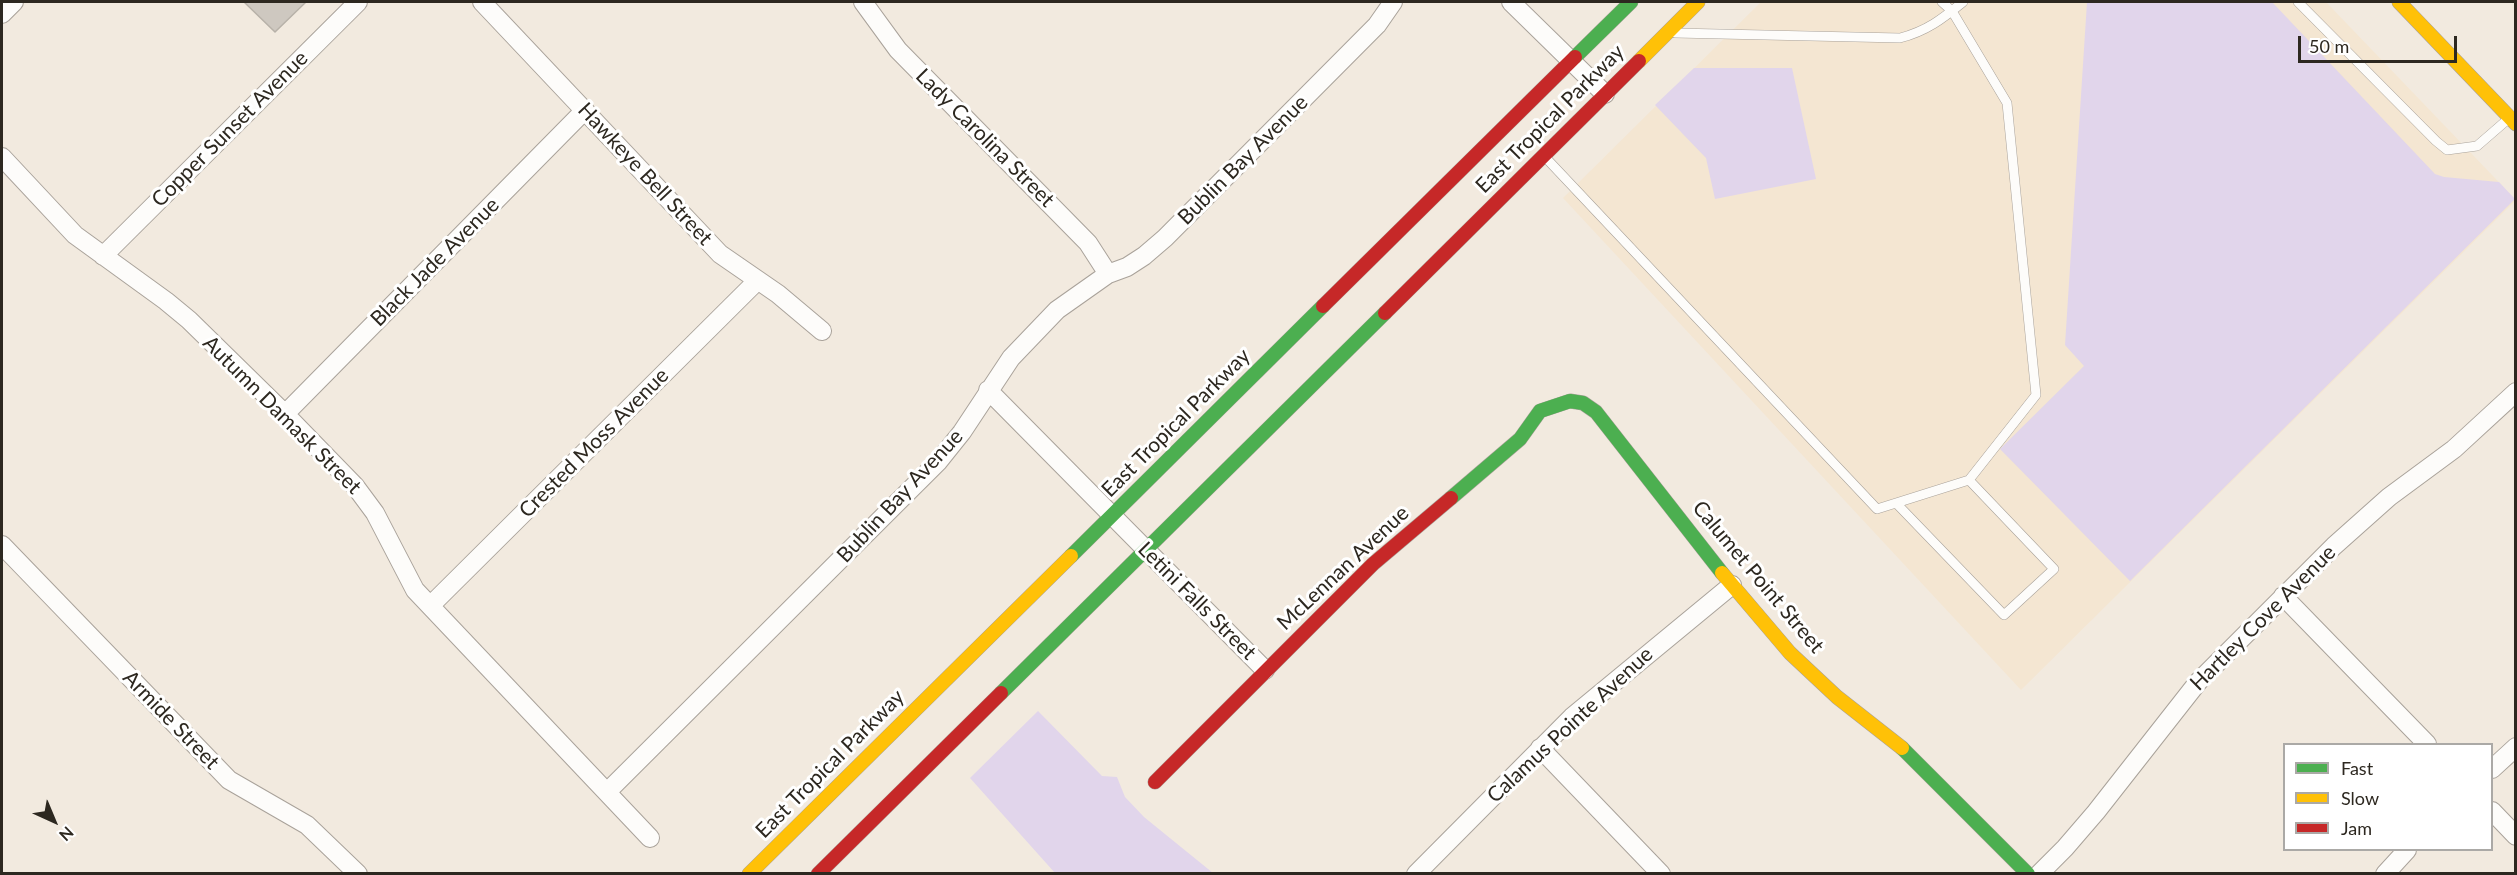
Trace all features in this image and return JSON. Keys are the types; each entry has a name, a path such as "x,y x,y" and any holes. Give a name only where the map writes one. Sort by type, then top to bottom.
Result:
{"main road":[{"name":"East Tropical Parkway","path":"749,873 1631,2"},
{"name":"East Tropical Parkway","path":"818,873 1698,2"},
{"path":"2399,2 2513,120"},
{"name":"Calumet Point Street","path":"1570,401 1583,403 1596,412 1732,585 1790,653 1837,697 1895,741 2028,873"},
{"name":"McLennan Avenue","path":"1155,782 1373,564 1520,439 1540,411 1570,401"}],"street":[{"path":"2,14 14,2"},
{"name":"Copper Sunset Avenue","path":"103,256 358,2"},
{"name":"Hawkeye Bell Street","path":"482,2 720,254 758,279 822,331"},
{"name":"Lady Carolina Street","path":"863,2 898,50 1088,243 1108,274"},
{"name":"Bublin Bay Avenue","path":"607,792 938,462 962,432 1011,358 1057,310 1108,274 1144,256 1165,238 1377,25 1394,2"},
{"path":"1511,2 1605,94"},
{"name":"Black Jade Avenue","path":"285,414 585,110"},
{"name":"Autumn Damask Street","path":"2,157 75,236 189,320 355,486 375,513 405,575 430,606 650,838"},
{"name":"Crested Moss Avenue","path":"430,606 758,279"},
{"name":"Letini Falls Street","path":"988,390 1265,670"},
{"name":"Hartley Cove Avenue","path":"2039,873 2065,848 2096,812 2198,682 2334,546 2389,497 2454,449 2516,392"},
{"name":"Armide Street","path":"2,545 229,780 307,825 358,873"},
{"name":"Calamus Pointe Avenue","path":"1416,873 1540,748 1614,681 1732,585"},
{"path":"2283,597 2426,743"},
{"path":"2493,768 2516,747"},
{"path":"1540,748 1661,873"},
{"path":"2493,812 2516,836"},
{"path":"2385,873 2405,851"}],"lane":[{"path":"1543,155 1877,509 1969,480 2036,395 2007,103 1952,11 1942,2"},
{"path":"1667,33 1900,38 1919,33 1963,2"},
{"path":"2298,2 2447,150 2477,146 2513,120"},
{"path":"1896,503 2004,615 2054,568 1969,480"}],"shaded area":[{"path":"1761,2 2326,2 2516,200 2021,690 1563,198"},
{"path":"2087,2 2272,2 2435,174 2444,177 2499,182 2515,199 2130,581 2000,449 2084,366 2065,345"},
{"path":"1694,68 1792,68 1816,179 1715,199 1706,158 1655,105"},
{"path":"1038,711 1102,776 1117,777 1125,797 1144,817 1213,873 1055,873 970,778"}],"building":[{"path":"244,2 306,2 275,32"}],"traffic: fast":[{"path":"1575,57 1631,2"},
{"path":"1071,556 1323,306"},
{"path":"1001,693 1385,313"},
{"path":"1451,498 1520,439 1540,411 1570,401 1583,403 1596,412 1722,573"},
{"path":"1902,748 2028,874"}],"traffic: slow":[{"path":"1639,61 1698,2"},
{"path":"2399,2 2516,124"},
{"path":"749,874 1071,556"},
{"path":"1722,573 1790,653 1837,697 1902,748"}],"traffic: jam":[{"path":"1323,306 1575,57"},
{"path":"1385,313 1639,61"},
{"path":"1155,782 1373,564 1451,498"},
{"path":"818,874 1001,693"}]}
